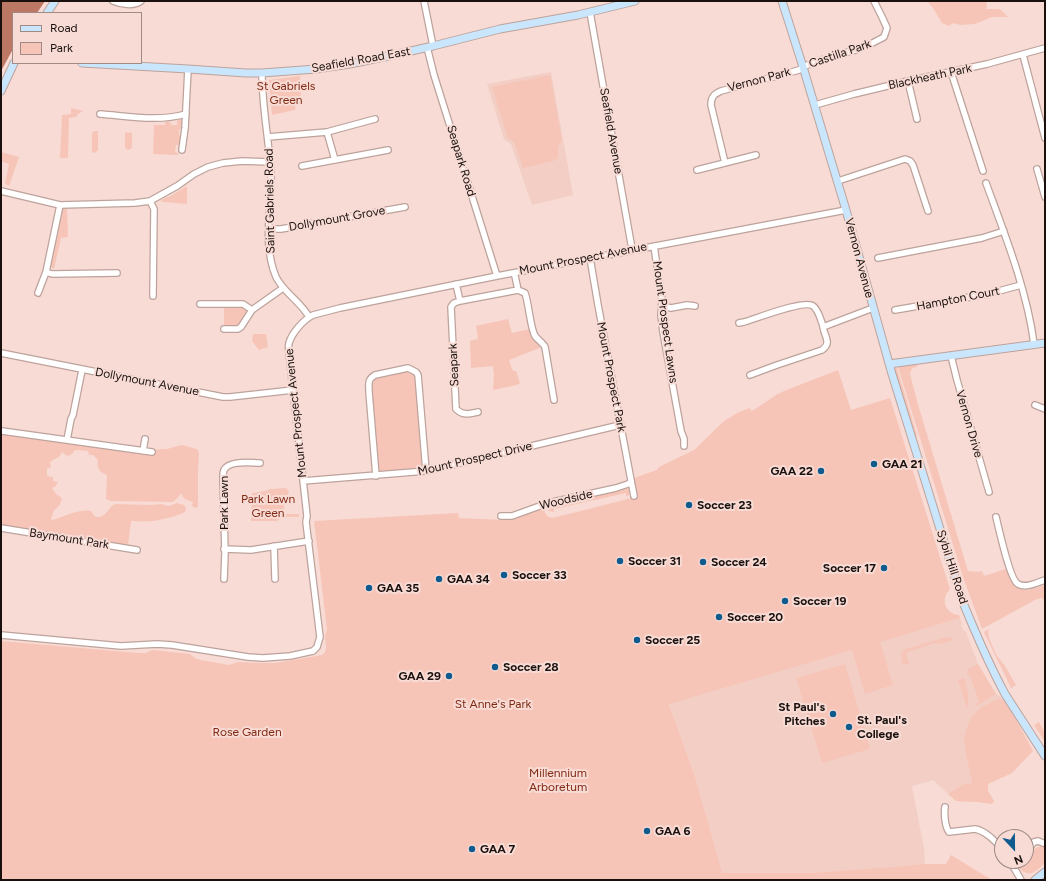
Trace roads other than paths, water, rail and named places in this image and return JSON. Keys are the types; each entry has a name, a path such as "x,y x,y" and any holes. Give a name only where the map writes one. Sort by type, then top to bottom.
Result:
{"main road":[{"path":"48,12 55,1"},
{"name":"Seafield Road East","path":"100,64 246,73 316,69 350,64 430,47 500,29 590,12 635,1"},
{"name":"Vernon Avenue","path":"782,1 838,181 889,364"},
{"path":"1,91 14,64"},
{"path":"889,364 1045,343"},
{"name":"Sybil Hill Road","path":"889,364 962,600 983,650 1005,694 1045,756"},
{"path":"1035,880 1045,872"}],"street":[{"path":"113,1 118,3 138,4 141,1"},
{"name":"Seapark Road","path":"424,1 434,75 497,276"},
{"name":"Castilla Park","path":"803,67 807,64 861,48 884,37 887,28 874,1"},
{"name":"Seafield Avenue","path":"590,12 632,250"},
{"name":"Blackheath Park","path":"815,105 908,81 988,64 1045,48"},
{"path":"1023,55 1045,138"},
{"name":"Vernon Park","path":"725,163 711,105 711,98 714,94 799,70 803,67"},
{"path":"182,150 186,114 188,69"},
{"path":"951,72 983,171"},
{"name":"Saint Gabriels Road","path":"262,73 271,175 269,248 272,264 276,277 283,288 304,308 309,317"},
{"path":"908,81 917,119"},
{"path":"100,114 166,118 186,114"},
{"path":"268,137 327,132 376,118"},
{"path":"327,132 335,160"},
{"path":"302,166 388,150"},
{"path":"697,170 756,154"},
{"path":"838,181 905,159 910,161 913,165 928,211"},
{"path":"1,191 60,205 135,203 150,200 208,167 223,163 242,161 270,162"},
{"path":"1037,169 1045,196"},
{"path":"986,183 1004,232 1021,286 1032,325 1034,344"},
{"path":"150,200 154,210 153,296"},
{"path":"38,293 46,272 60,205"},
{"name":"Dollymount Grove","path":"269,229 281,229 405,207"},
{"name":"Mount Prospect Avenue","path":"1,635 121,646 157,644 256,658 290,656 313,651 318,647 320,637 289,353 289,343 299,326 309,317 340,308 456,284 846,210"},
{"path":"878,258 982,238 1004,232"},
{"name":"Mount Prospect Lawns","path":"654,246 662,306 661,315 663,332 684,446"},
{"name":"Mount Prospect Park","path":"590,258 630,482 634,496"},
{"path":"46,272 52,274 117,273"},
{"path":"515,276 518,290"},
{"path":"456,284 460,301 518,290 525,293 534,335 544,344 554,400"},
{"name":"Hampton Court","path":"895,310 988,294 1021,286"},
{"path":"224,330 238,329 241,327 252,310 283,288"},
{"name":"Seapark","path":"460,301 454,303 451,308 456,409 460,413 466,415 478,412"},
{"path":"200,304 243,304 252,310"},
{"path":"739,323 797,305 807,304 812,305 816,309 827,340 826,348 822,350 750,375"},
{"path":"662,306 671,308 687,305 695,306"},
{"path":"823,327 873,308"},
{"name":"Dollymount Avenue","path":"1,354 223,397 293,390"},
{"name":"Vernon Drive","path":"951,356 989,492"},
{"path":"376,476 369,392 370,377 375,374 408,368 418,374 426,471"},
{"path":"67,440 82,370"},
{"path":"1035,405 1045,409"},
{"name":"Mount Prospect Drive","path":"303,481 426,471 620,425"},
{"path":"2,431 16,430 67,440 152,452"},
{"path":"143,451 145,439"},
{"name":"Park Lawn","path":"224,579 224,470 233,463 260,463"},
{"name":"Woodside","path":"501,516 512,516 544,504 616,488 630,482"},
{"path":"996,517 1010,568 1016,582 1025,586 1045,580"},
{"name":"Baymount Park","path":"1,528 137,550"},
{"path":"224,549 251,550 309,542"},
{"path":"274,546 275,579"},
{"path":"945,807 944,811 948,831 951,832 975,829 979,830 994,841"},
{"path":"1034,842 1038,841 1043,843"},
{"path":"1015,869 1021,880"}],"place":[{"name":"GAA 21","path":"874,464"},
{"name":"GAA 22","path":"821,471"},
{"name":"Soccer 23","path":"689,505"},
{"name":"Soccer 31","path":"620,561"},
{"name":"Soccer 24","path":"703,562"},
{"name":"Soccer 17","path":"884,568"},
{"name":"Soccer 33","path":"504,575"},
{"name":"GAA 34","path":"439,579"},
{"name":"GAA 35","path":"369,588"},
{"name":"Soccer 19","path":"785,601"},
{"name":"Soccer 20","path":"719,617"},
{"name":"Soccer 25","path":"637,640"},
{"name":"Soccer 28","path":"495,667"},
{"name":"GAA 29","path":"449,676"},
{"name":"St Paul's Pitches","path":"833,714"},
{"name":"St. Paul's College","path":"849,727"},
{"name":"GAA 6","path":"647,831"},
{"name":"GAA 7","path":"472,849"}],"park label":[{"name":"St Gabriels Green","path":"286,93"},
{"name":"Park Lawn Green","path":"268,506"},
{"name":"St Anne's Park","path":"493,704"},
{"name":"Rose Garden","path":"247,732"},
{"name":"Millennium Arboretum","path":"558,780"}]}
